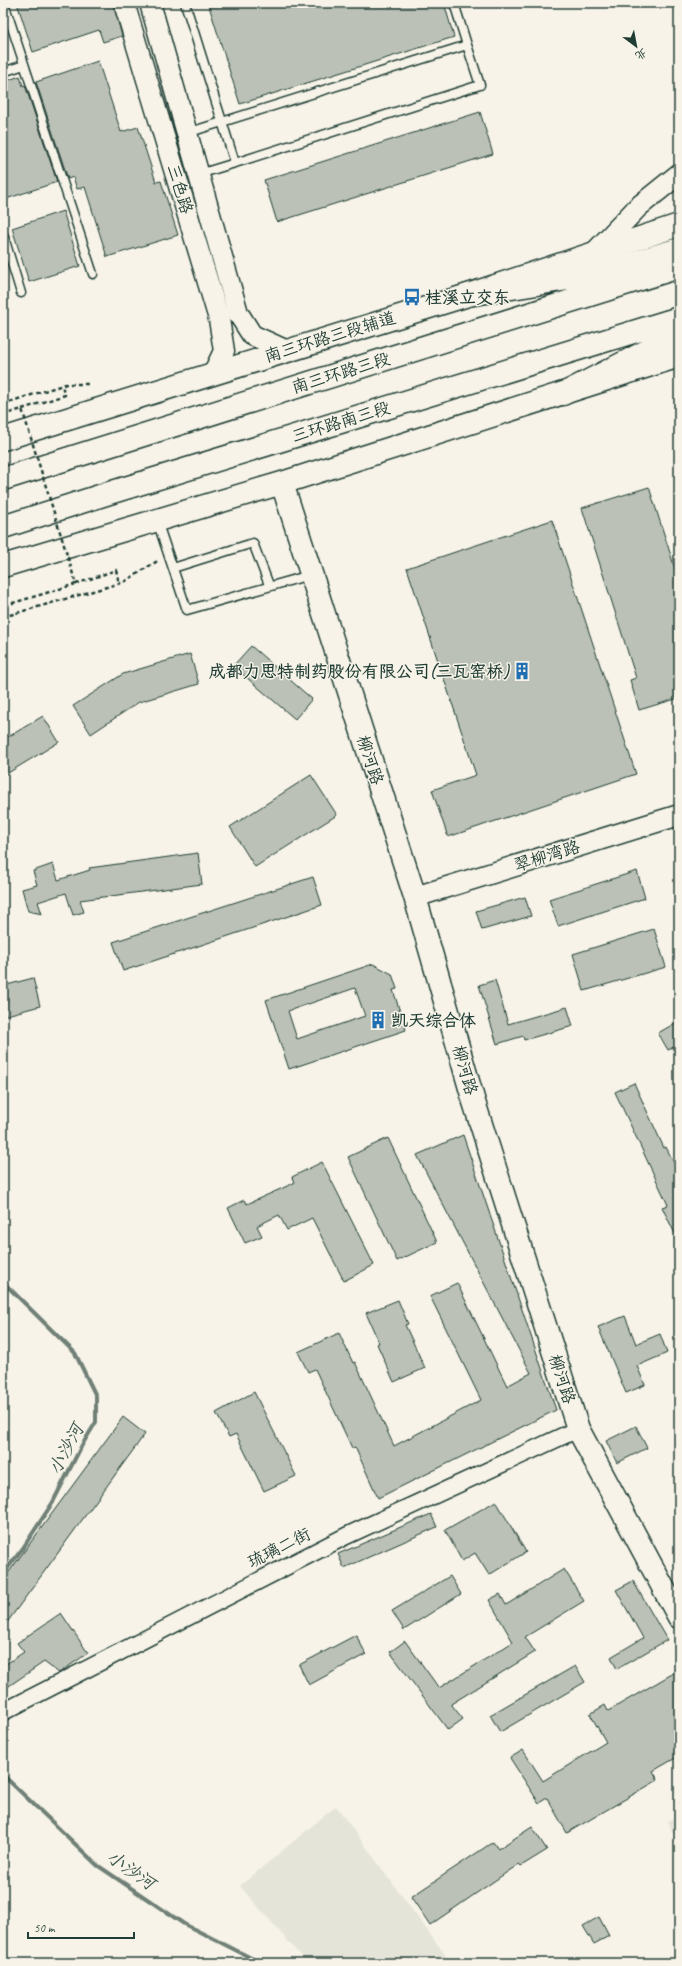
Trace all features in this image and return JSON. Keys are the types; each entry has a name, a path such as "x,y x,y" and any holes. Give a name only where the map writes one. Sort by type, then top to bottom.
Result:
{"main road":[{"name":"南三环路三段辅道","path":"3,439 468,294 679,225"},
{"path":"468,294 593,275 679,249"},
{"name":"南三环路三段","path":"3,479 679,266"},
{"name":"三环路南三段","path":"3,527 114,491 679,318"},
{"path":"563,394 662,342 679,337"},
{"path":"3,566 282,483 679,356"},
{"name":"柳河路","path":"282,483 310,575 415,897 474,1102 578,1429 679,1617"}],"street":[{"name":"三色路","path":"124,3 219,320 224,352 213,374"},
{"name":"三色路","path":"150,3 238,313 252,335 285,350"},
{"path":"596,251 638,207 679,174"},
{"name":"翠柳湾路","path":"415,897 679,815"},
{"name":"琉璃二街","path":"3,1712 346,1536 578,1429"}],"lane":[{"path":"4,3 93,274"},
{"path":"185,3 235,163"},
{"path":"199,174 480,85 454,3"},
{"path":"187,133 467,45"},
{"path":"3,72 24,65"},
{"path":"3,234 21,294"},
{"path":"157,520 187,610 269,585 310,575"},
{"path":"173,568 253,543 269,585"}],"path":[{"path":"3,404 62,386 90,384"},
{"path":"3,415 66,394 62,386"},
{"path":"22,409 76,584"},
{"path":"3,617 119,583 168,554"},
{"path":"3,606 116,570 119,583"}],"shaded area":[{"path":"336,1806 451,1963 307,1963 240,1886"},
{"path":"679,1815 679,1845 667,1821"}],"building":[{"path":"17,3 113,3 122,36 103,42 99,30 33,52"},
{"path":"208,3 444,3 454,37 240,104"},
{"path":"98,61 121,132 138,127 156,182 161,181 178,235 107,257 85,187 77,189 73,177 68,179 36,82"},
{"path":"20,76 23,86 25,85 57,182 3,200 3,82"},
{"path":"480,112 493,154 277,222 264,180"},
{"path":"63,211 80,266 29,282 12,228"},
{"path":"649,487 679,581 679,698 639,710 630,680 636,678 582,508"},
{"name":"成都力思特制药股份有限公司(三瓦窑桥)","path":"552,520 636,774 448,837 432,790 476,775 407,568"},
{"path":"251,646 312,699 295,719 233,666"},
{"path":"190,654 199,684 139,702 91,734 73,706 123,674"},
{"path":"43,716 59,742 3,776 3,740"},
{"path":"311,775 337,815 255,867 230,827"},
{"path":"198,853 202,884 80,900 84,912 73,915 66,893 38,902 42,914 28,911 22,889 37,885 33,871 53,864 58,880 90,870 89,868"},
{"path":"637,871 645,898 558,926 549,899"},
{"path":"313,877 322,905 123,971 113,942"},
{"path":"525,897 531,916 482,930 476,911"},
{"path":"654,929 666,967 584,991 573,954"},
{"name":"凯天综合体","path":"373,964 392,974 397,989 393,990 406,1030 289,1069 266,1000","holes":["355,988 365,1016 297,1039 288,1011"]},
{"path":"33,978 40,1006 3,1016 3,986"},
{"path":"495,980 508,1024 567,1007 573,1026 524,1040 523,1036 497,1044 479,985"},
{"path":"679,1021 679,1044 668,1050 658,1033"},
{"path":"634,1083 664,1148 666,1147 679,1173 679,1242 662,1207 668,1205 615,1092"},
{"path":"463,1135 556,1410 378,1498 355,1447 352,1448 315,1369 308,1372 298,1352 339,1333 353,1363 355,1362 394,1446 481,1400 430,1296 457,1283 507,1386 531,1373 417,1155"},
{"path":"388,1138 437,1242 397,1261 348,1157"},
{"path":"322,1162 374,1265 344,1281 312,1218 287,1230 279,1215 257,1226 262,1236 245,1243 228,1208 244,1200 247,1204 294,1183 292,1177"},
{"path":"398,1300 408,1324 405,1325 425,1368 394,1382 377,1344 379,1343 366,1313"},
{"path":"625,1316 636,1344 660,1334 667,1353 637,1366 645,1385 626,1393 598,1327"},
{"path":"254,1392 296,1476 264,1491 236,1434 229,1437 216,1413"},
{"path":"123,1417 145,1434 3,1628 3,1580"},
{"path":"636,1426 647,1448 617,1463 606,1441"},
{"path":"496,1501 526,1552 489,1575 475,1553 462,1561 445,1530"},
{"path":"431,1514 437,1527 344,1568 338,1554"},
{"path":"564,1569 584,1601 525,1637 535,1652 451,1704 463,1719 448,1730 390,1652 405,1641 439,1688 513,1642 489,1600 500,1594 506,1605"},
{"path":"450,1576 461,1594 404,1630 392,1611"},
{"path":"633,1581 667,1640 617,1669 611,1657 643,1638 616,1590"},
{"path":"61,1613 88,1653 59,1673 44,1662 3,1690 3,1666 24,1652 17,1643"},
{"path":"356,1635 366,1654 309,1685 299,1665"},
{"path":"575,1666 585,1682 500,1732 490,1715"},
{"path":"679,1670 679,1756 653,1771 658,1780 567,1833 547,1798 539,1803 510,1758 523,1750 543,1781 606,1742 590,1714 605,1705 608,1711"},
{"path":"532,1827 547,1850 521,1866 519,1864 430,1925 411,1897 493,1842 498,1849"},
{"path":"599,1917 609,1936 594,1944 583,1926"}],"waterway":[{"name":"小沙河","path":"3,1282 75,1353 96,1396 96,1422 82,1445 53,1502 23,1548 3,1574"},
{"name":"小沙河","path":"3,1775 97,1865 184,1924 261,1963"}],"place":[{"name":"桂溪立交东","path":"412,297"},
{"name":"成都力思特制药股份有限公司(三瓦窑桥)","path":"522,671"},
{"name":"凯天综合体","path":"378,1020"}]}
